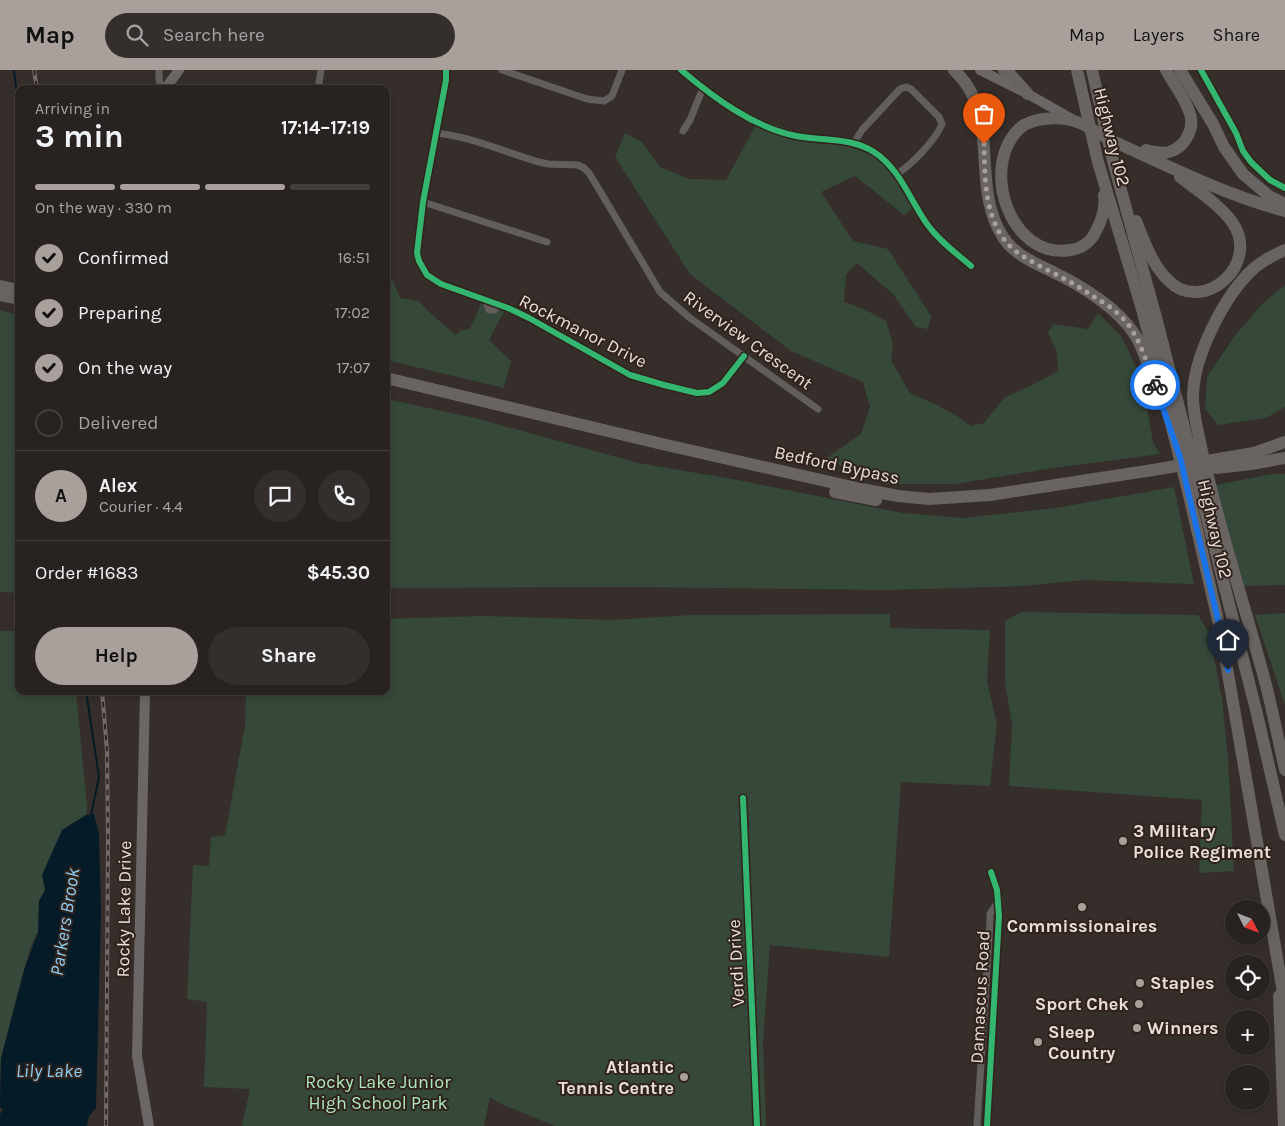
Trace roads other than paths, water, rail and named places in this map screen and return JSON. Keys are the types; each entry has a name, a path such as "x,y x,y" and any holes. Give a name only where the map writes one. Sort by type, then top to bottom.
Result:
{"highway":[{"path":"954,70 972,94 982,117 985,176 993,221 1004,239 1019,254 1065,278 1106,305 1126,321 1137,336 1180,457"},
{"path":"1004,70 1028,94"},
{"path":"1073,70 1083,98"},
{"name":"Highway 102","path":"1077,70 1094,144 1142,308 1180,457 1221,633 1285,1004"},
{"name":"Highway 102","path":"1092,70 1104,128 1156,321 1256,710 1285,834"},
{"path":"1096,70 1104,128"},
{"path":"1115,142 1159,153 1170,152 1181,146 1188,135 1192,122 1190,111 1166,70"},
{"path":"1180,70 1213,124 1224,147 1243,174 1269,196 1285,204"},
{"path":"1094,144 1105,203 1103,219 1094,238 1079,249 1059,252 1036,244 1017,227 1007,210 1001,184 1002,164 1008,145 1019,129 1038,120 1057,118 1080,124 1115,142 1224,191 1285,210"},
{"path":"1113,161 1152,260 1170,283 1190,292 1214,289 1228,277 1240,259 1241,241 1232,222 1214,204 1165,164"},
{"path":"1165,164 1220,194 1285,216"},
{"path":"1285,250 1272,256 1254,269 1241,283 1215,322 1202,348 1196,370 1193,397 1194,412 1205,466 1266,686 1285,770"},
{"path":"0,286 15,289"},
{"path":"0,295 15,298"},
{"name":"Bedford Bypass","path":"390,379 671,446 898,496 929,499 957,499 990,495 1219,463 1254,454 1285,442"},
{"name":"Bedford Bypass","path":"390,387 832,491 894,503 955,505 994,501 1154,473"},
{"name":"Bedford Bypass","path":"1219,463 1251,464 1285,458"},
{"path":"1216,554 1223,566 1285,793"},
{"path":"1277,959 1284,1126"}],"main road":[{"path":"166,85 179,70"},
{"path":"980,70 1028,94 1080,124"},
{"name":"Rocky Lake Drive","path":"145,695 137,1056 149,1126"}],"street":[{"path":"159,70 158,79 161,85"},
{"path":"319,85 321,70"},
{"name":"Rockmanor Drive","path":"446,70 446,80 423,202 417,253 426,275 441,284 529,318 630,375 697,393 716,389 744,356"},
{"path":"502,70 587,100 604,101 612,96 622,70"},
{"path":"681,70 703,88 746,116 774,130 794,136 854,143 873,151 893,168 936,236 971,266"},
{"path":"854,143 862,130 900,89 906,87 911,89 939,117 942,124 939,131 911,162 897,174"},
{"path":"683,131 690,120 703,88"},
{"name":"Riverview Crescent","path":"436,133 482,142 548,164 578,165 584,168 607,202 660,292 690,318 818,409"},
{"path":"423,202 547,242"},
{"name":"Verdi Drive","path":"743,798 757,1126"},
{"name":"Damascus Road","path":"987,1126 999,916 996,884 990,872"},
{"name":"Damascus Road","path":"977,1126 990,914 999,900"}],"water":[{"name":"Lily Lake","path":"94,814 99,834 101,911 96,1108 89,1116 87,1126 0,1126 0,1114 3,1110 0,1107 1,1058 25,967 38,932 39,901 45,890 42,875 62,830 86,815"}],"waterway":[{"name":"Parkers Brook","path":"14,70 16,85"},
{"name":"Parkers Brook","path":"87,695 99,777 91,815"}],"railway":[{"path":"34,70 36,85"},
{"path":"102,695 107,751 108,840 106,1126"}],"place":[{"name":"3 Military Police Regiment","path":"1123,841"},
{"name":"Commissionaires","path":"1082,907"},
{"name":"Staples","path":"1140,983"},
{"name":"Sport Chek","path":"1139,1004"},
{"name":"Winners","path":"1137,1028"},
{"name":"Sleep Country","path":"1038,1042"},
{"name":"Atlantic Tennis Centre","path":"684,1077"}],"park label":[{"name":"Rocky Lake Junior High School Park","path":"378,1092"}]}
